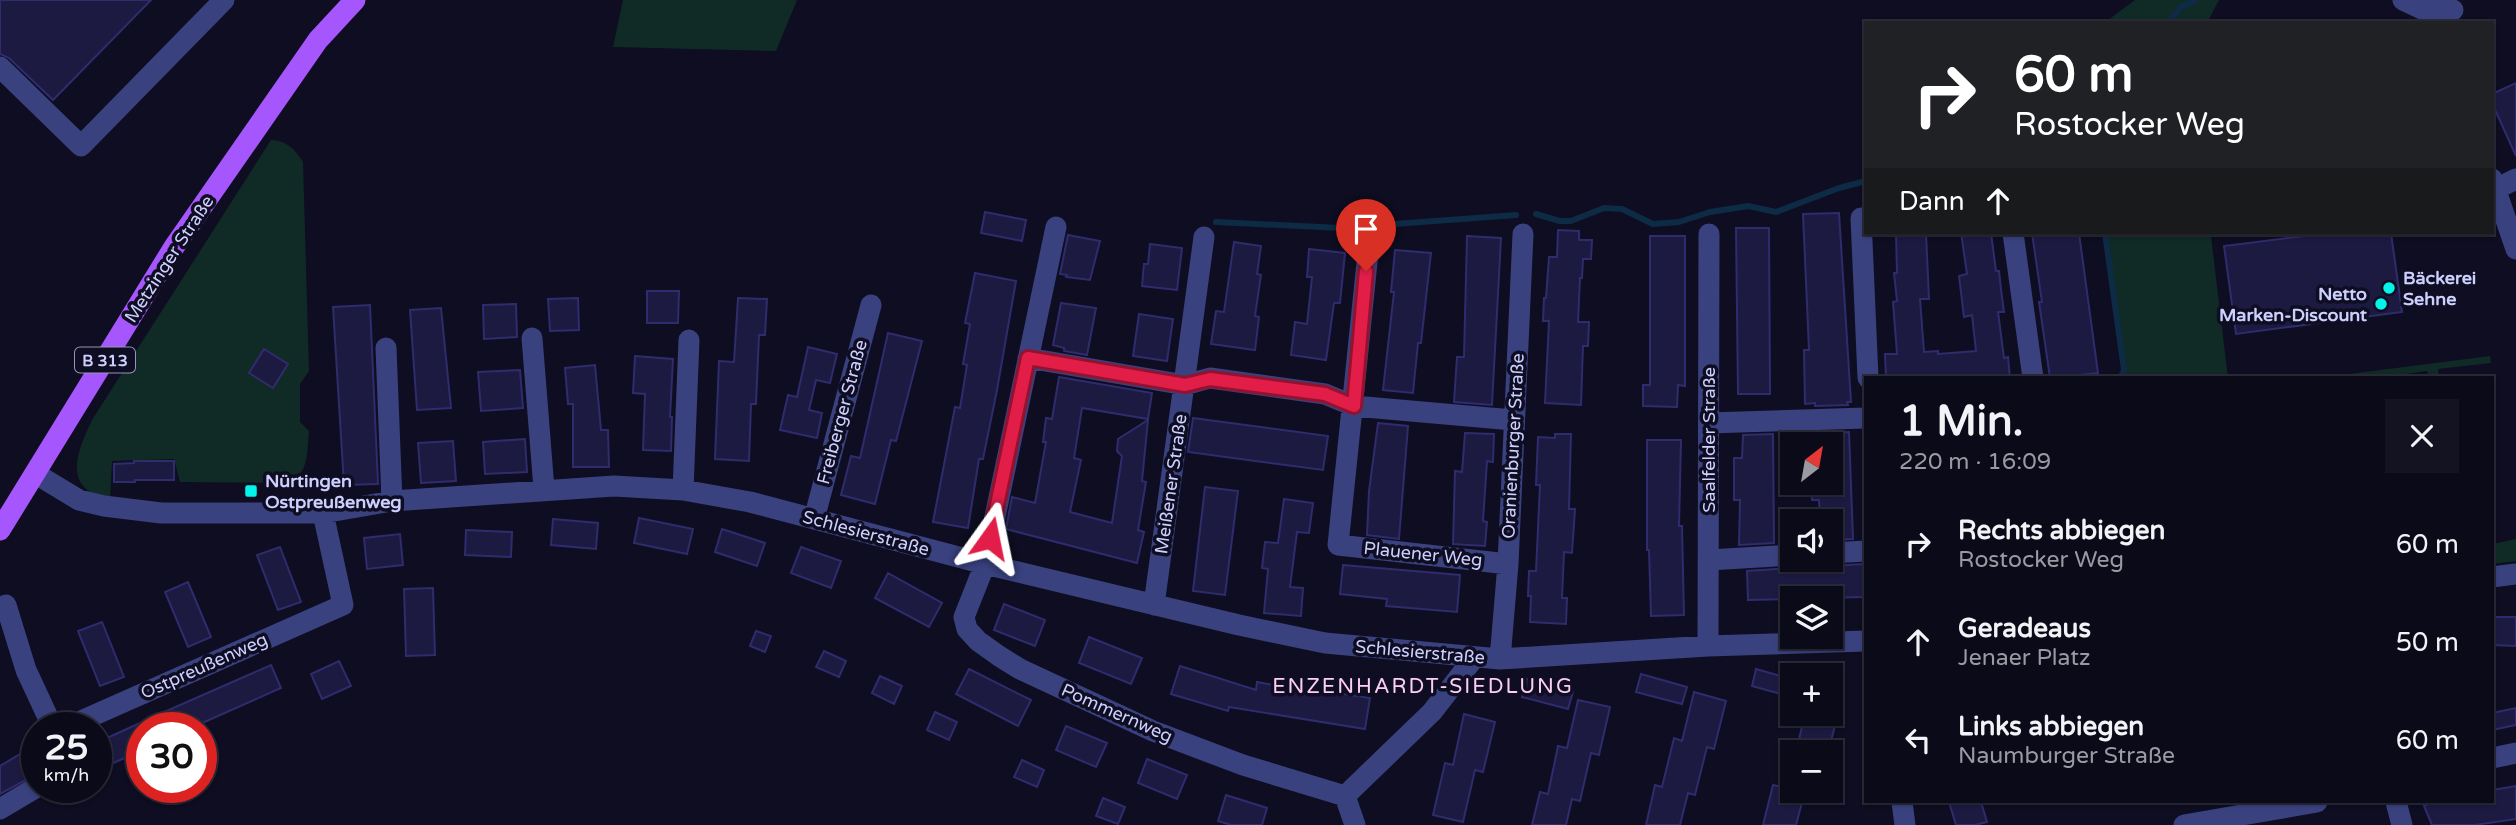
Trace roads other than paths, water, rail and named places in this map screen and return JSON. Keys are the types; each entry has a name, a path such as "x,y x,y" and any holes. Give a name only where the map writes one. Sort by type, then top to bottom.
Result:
{"main road":[{"name":"Metzinger Straße","path":"0,530 181,236 318,40 355,0"}],"street":[{"path":"0,67 82,146 224,0"},
{"path":"2403,0 2424,10 2453,11"},
{"path":"2494,186 2516,179"},
{"path":"2494,189 2516,249"},
{"path":"1861,218 1868,376"},
{"name":"Pommernweg","path":"1056,227 985,564 964,617 967,629 978,641 1020,669 1153,731 1243,765 1345,796"},
{"name":"Oranienburger Straße","path":"1500,659 1508,564 1523,234"},
{"name":"Saalfelder Straße","path":"1708,646 1709,234"},
{"path":"2013,235 2033,376"},
{"name":"Meißener Straße","path":"1154,605 1204,237"},
{"path":"1354,406 1369,243"},
{"name":"Freiberger Straße","path":"814,519 871,305"},
{"path":"532,338 544,489"},
{"path":"683,490 689,340"},
{"path":"386,348 392,501"},
{"path":"1028,358 1185,385 1210,379 1325,394 1354,406 1513,420"},
{"name":"Plauener Weg","path":"1354,406 1338,545 1508,564"},
{"path":"1709,424 1864,418"},
{"name":"Schlesierstraße","path":"36,474 79,500 160,513 323,513 392,501 614,485 683,490 750,502 985,564 1325,643 1474,658 1500,659 1708,646 1864,641"},
{"name":"Ostpreußenweg","path":"101,712 343,605 323,513"},
{"path":"1843,552 1864,551"},
{"path":"1709,560 1780,556"},
{"path":"2494,577 2516,574"},
{"path":"6,605 26,670 46,712"},
{"path":"1355,825 1345,796 1432,712 1474,658"},
{"path":"2494,758 2516,753"},
{"path":"0,809 21,797"},
{"path":"1902,803 1905,825"},
{"path":"2184,825 2292,803"},
{"path":"2396,803 2402,825"}],"waterway":[{"path":"2170,21 2181,7 2196,0"},
{"path":"1536,214 1560,221 1571,221 1604,208 1622,209 1653,224 1679,222 1710,212 1748,206 1776,212 1864,182"},
{"path":"1216,222 1340,228 1516,215"},
{"path":"2105,235 2124,370 2121,376"}],"place":[{"name":"Bäckerei Sehne","path":"2389,288"},
{"name":"Netto Marken-Discount","path":"2381,304"},
{"name":"Nürtingen Ostpreußenweg","path":"251,491"}],"district":[{"name":"ENZENHARDT-SIEDLUNG","path":"1423,686"}]}
